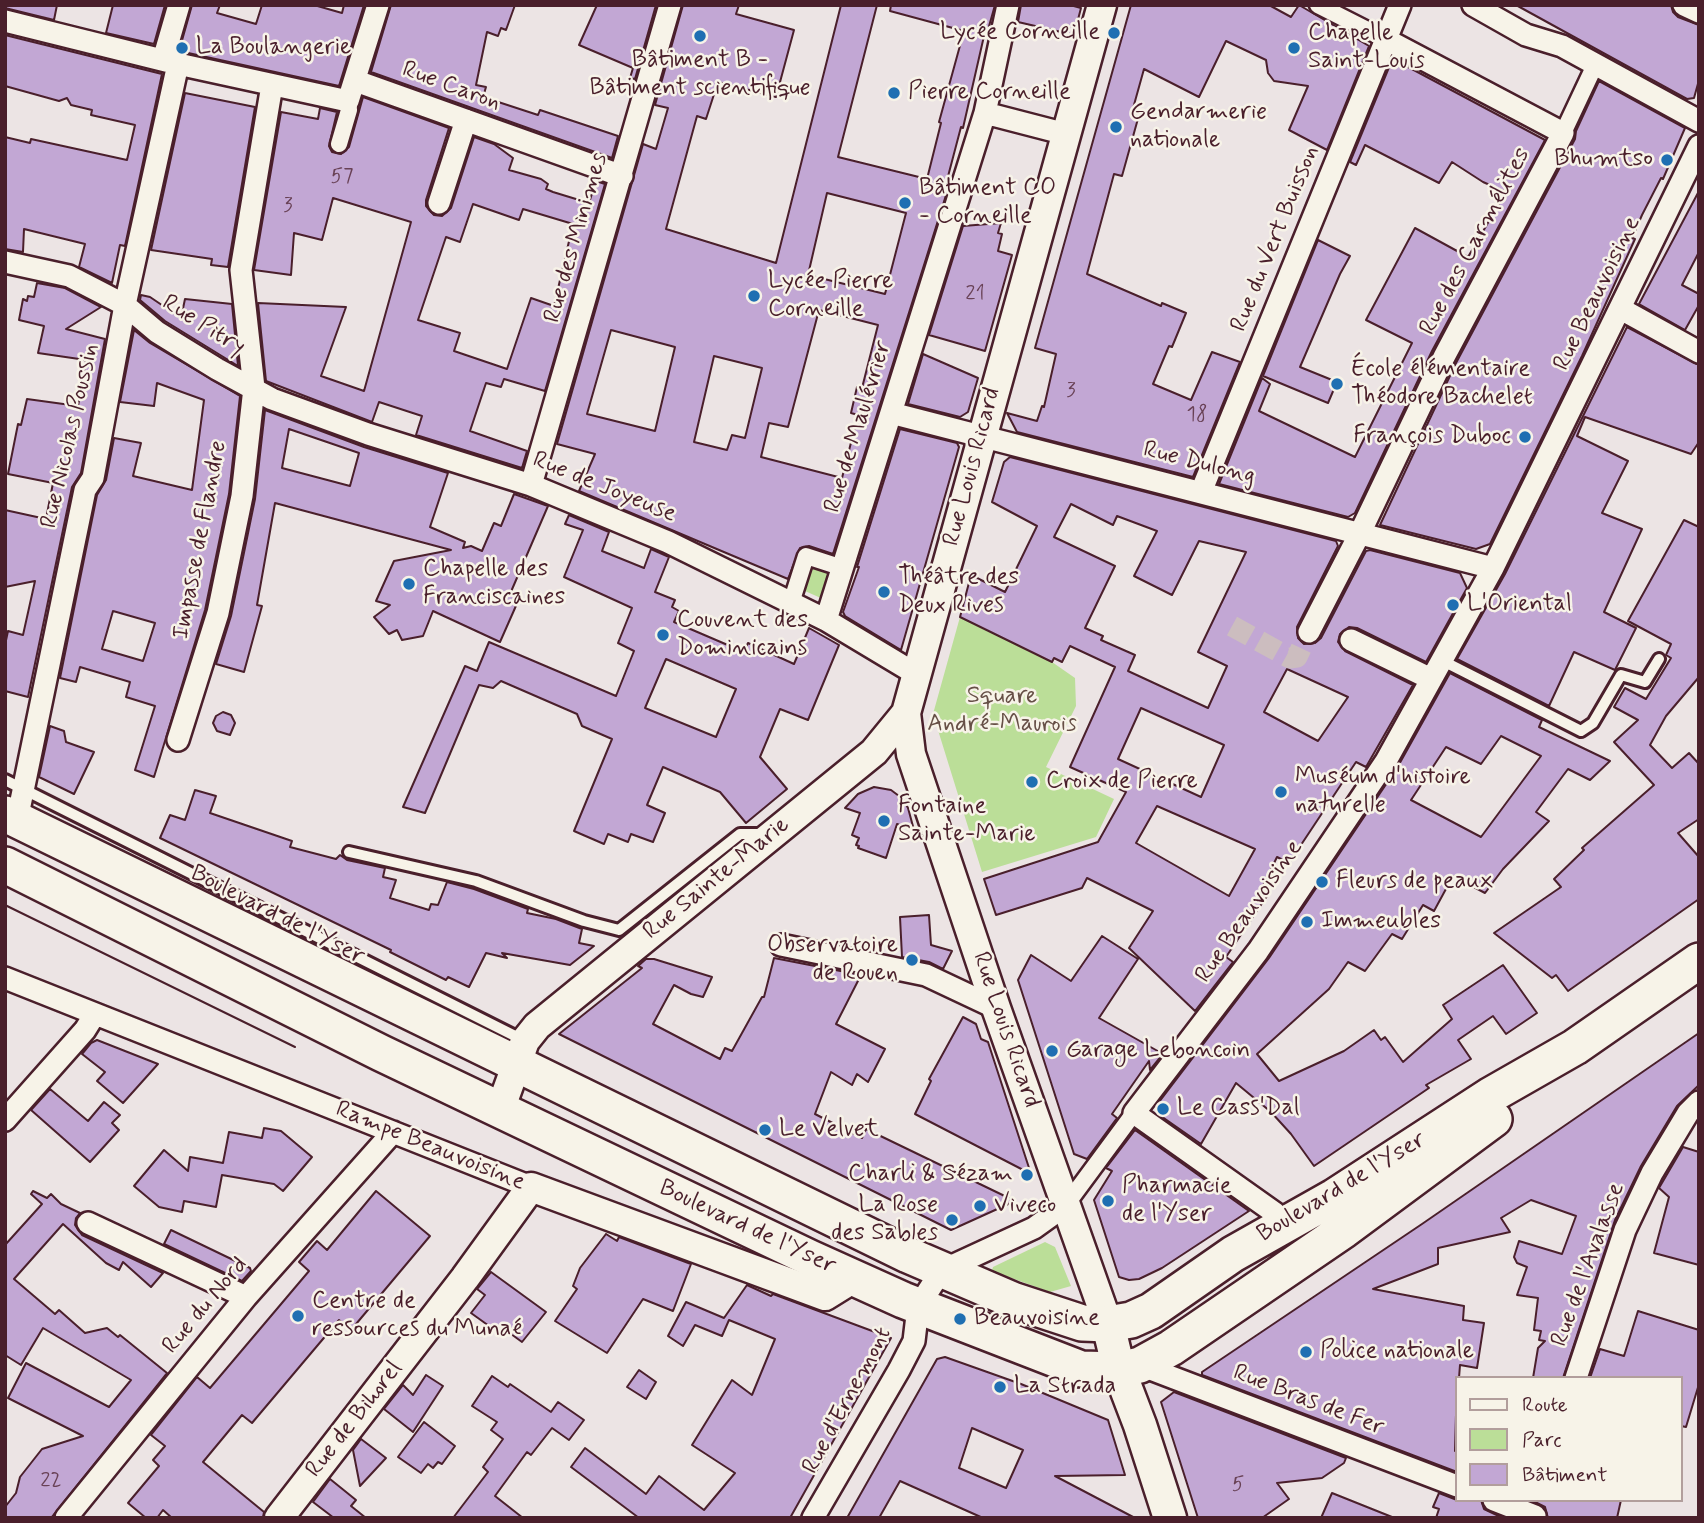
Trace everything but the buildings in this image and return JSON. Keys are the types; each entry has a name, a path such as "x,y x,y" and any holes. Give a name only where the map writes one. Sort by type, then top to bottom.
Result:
{"main road":[{"name":"Boulevard de l'Yser","path":"13,801 521,1053 942,1271 1082,1323 1108,1324 1131,1320 1163,1303 1233,1254 1334,1197 1492,1094 1575,1047 1699,961"},
{"name":"Boulevard de l'Yser","path":"5,865 500,1110 854,1278 918,1307 1074,1367 1102,1371 1129,1368 1171,1348 1344,1230 1504,1111 1575,1047"},
{"path":"1108,1324 1129,1368 1140,1425 1170,1518"}],"street":[{"name":"Rue Nicolas Poussin","path":"13,801 85,490 93,478 171,62 179,5"},
{"path":"339,144 378,5"},
{"name":"Rue des Minimes","path":"531,485 670,5"},
{"name":"Rue de Maulévrier","path":"826,620 985,113 1008,5"},
{"name":"Rue Louis Ricard","path":"1102,5 906,713 911,754 996,1009 1108,1324"},
{"path":"1318,5 1563,133"},
{"name":"Rue du Vert Buisson","path":"1201,492 1400,5"},
{"path":"1473,5 1527,35 1562,46 1699,121"},
{"path":"1684,5 1699,12"},
{"name":"Rue Caron","path":"5,21 272,85 352,91 466,120 622,176"},
{"name":"Rue des Carmélites","path":"1309,632 1360,533 1444,357 1563,133 1595,65"},
{"name":"Impasse de Flandre","path":"178,740 218,613 242,496 254,388 240,270 272,85"},
{"path":"985,113 1066,134"},
{"path":"439,202 466,120"},
{"name":"Rue Beauvoisine","path":"1066,1205 1258,951 1386,761 1493,568 1699,146"},
{"name":"Rue Pitry","path":"5,262 69,276 125,305 157,332 254,388"},
{"path":"1621,309 1699,352"},
{"name":"Rue de Joyeuse","path":"254,388 272,399 368,434 531,485 668,541 826,620 916,674"},
{"name":"Rue Dulong","path":"891,413 1493,568"},
{"path":"791,603 806,556 843,568"},
{"path":"1350,640 1431,680"},
{"name":"Rue Sainte-Marie","path":"521,1053 537,1026 874,752 906,713"},
{"path":"781,945 926,975 996,1009"},
{"name":"Rampe Beauvoisine","path":"5,978 531,1187 825,1296 854,1278"},
{"path":"5,1120 85,1030 95,1014"},
{"path":"500,1110 521,1053"},
{"name":"Rue de l'Avalasse","path":"1577,1376 1625,1230 1652,1173 1697,1108"},
{"path":"1134,1114 1275,1213 1280,1226"},
{"name":"Rue du Nord","path":"66,1518 246,1297 393,1132"},
{"name":"Rue de Bihorel","path":"279,1518 465,1278 531,1187"},
{"path":"918,1307 942,1271 1034,1228 1066,1205"},
{"path":"88,1223 246,1297"},
{"name":"Rue d'Ernemont","path":"813,1518 872,1420 914,1341 918,1307"},
{"name":"Rue Bras de Fer","path":"1129,1368 1456,1486"},
{"path":"1502,1502 1537,1511"}],"lane":[{"path":"1441,660 1581,731 1593,723 1621,675 1645,682 1659,659"},
{"path":"349,852 476,881 584,921 620,930 740,834 771,834"}],"green space":[{"path":"806,556 843,568 832,603 796,587"},
{"name":"Square André-Maurois","path":"960,617 1052,662 1075,678 1076,706 1046,767 1114,799 1096,837 982,872 933,714"},
{"path":"1045,1242 1055,1247 1071,1286 1050,1292 992,1271 993,1267"}],"tunnel":[{"path":"1232,626 1290,658 1297,657 1309,632"}],"tram line":[{"path":"5,905 295,1047"}],"place":[{"name":"Lycée Corneille","path":"1114,33"},
{"name":"Bâtiment B - Bâtiment scientifique","path":"700,36"},
{"name":"La Boulangerie","path":"182,48"},
{"name":"Chapelle Saint-Louis","path":"1294,48"},
{"name":"Pierre Corneille","path":"894,93"},
{"name":"Gendarmerie nationale","path":"1116,127"},
{"name":"Bhumtso","path":"1667,160"},
{"name":"Bâtiment CO - Corneille","path":"905,203"},
{"name":"Lycée Pierre Corneille","path":"754,296"},
{"name":"École élémentaire Théodore Bachelet","path":"1337,384"},
{"name":"François Duboc","path":"1525,437"},
{"name":"Chapelle des Franciscaines","path":"409,584"},
{"name":"Théâtre des Deux Rives","path":"884,592"},
{"name":"L'Oriental","path":"1453,605"},
{"name":"Couvent des Dominicains","path":"663,635"},
{"name":"Croix de Pierre","path":"1032,782"},
{"name":"Muséum d'histoire naturelle","path":"1281,792"},
{"name":"Fontaine Sainte-Marie","path":"884,821"},
{"name":"Fleurs de peaux","path":"1322,882"},
{"name":"Immeubles","path":"1307,922"},
{"name":"Observatoire de Rouen","path":"912,960"},
{"name":"Garage Leboncoin","path":"1052,1051"},
{"name":"Le Cass'Dal","path":"1163,1109"},
{"name":"Le Velvet","path":"765,1130"},
{"name":"Charli & Sézam","path":"1027,1175"},
{"name":"Pharmacie de l'Yser","path":"1108,1201"},
{"name":"Viveco","path":"980,1206"},
{"name":"La Rose des Sables","path":"952,1220"},
{"name":"Centre de ressources du Munaé","path":"298,1316"},
{"name":"Beauvoisine","path":"960,1319"},
{"name":"Police nationale","path":"1306,1352"},
{"name":"La Strada","path":"1000,1387"}]}
